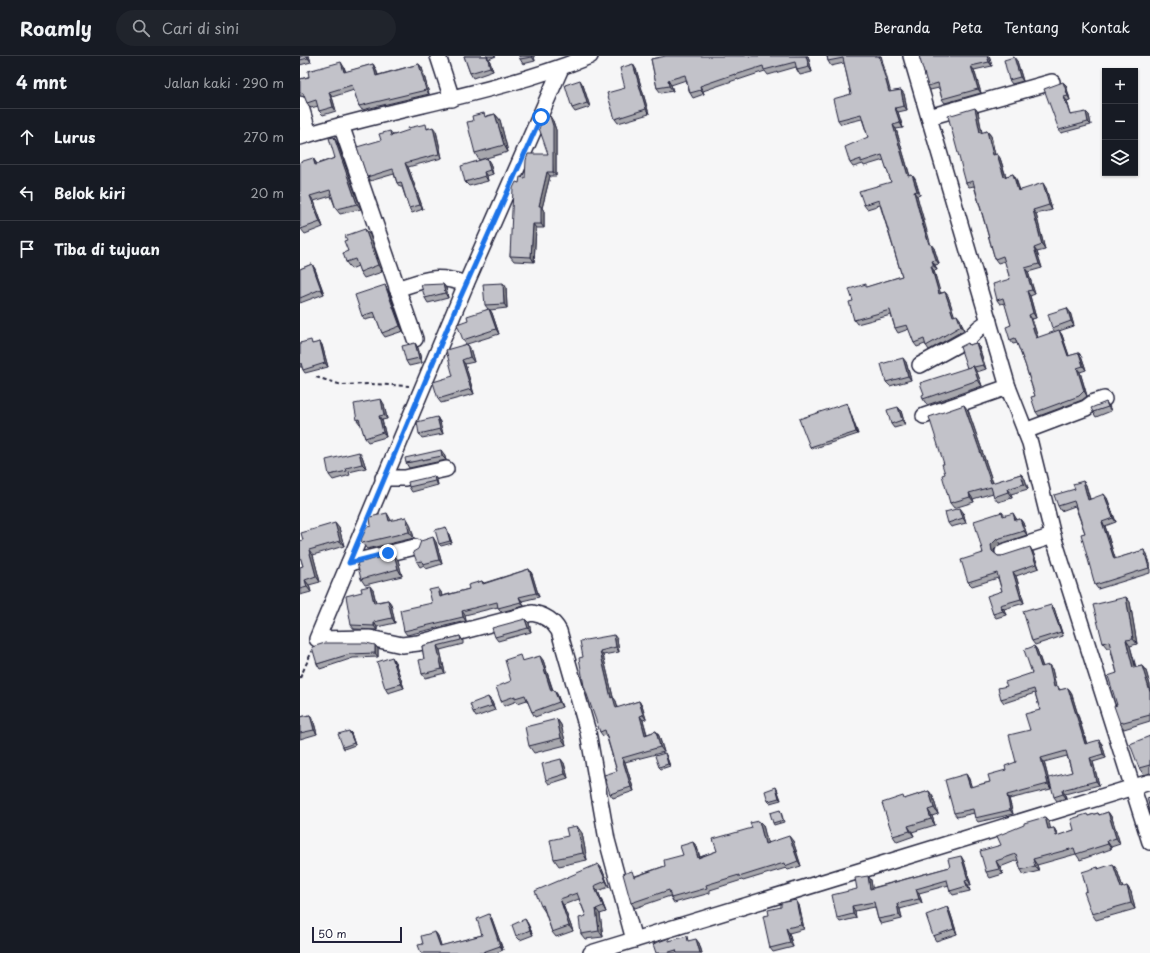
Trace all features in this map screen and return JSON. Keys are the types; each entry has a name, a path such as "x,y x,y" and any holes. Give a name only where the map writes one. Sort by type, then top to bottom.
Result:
{"street":[{"path":"438,56 452,99"},
{"path":"300,104 305,136 341,125 452,99 561,68 590,56"},
{"path":"911,56 1008,387 1030,443 1053,536 1150,842"},
{"path":"561,68 424,382 317,639 370,638 402,645 418,643 532,613 542,615 555,623 559,631 588,732 607,840 634,940"},
{"path":"929,117 1052,82"},
{"path":"341,125 415,339"},
{"path":"397,289 432,277 449,278 466,284"},
{"path":"920,365 969,338 989,321"},
{"path":"924,416 1008,387"},
{"path":"1026,431 1104,399"},
{"path":"383,478 405,478 446,469"},
{"path":"1003,552 1053,536"},
{"path":"349,563 415,547"},
{"path":"591,953 1150,782"}],"path":[{"path":"316,377 342,385 371,384 407,387 424,382"},
{"path":"300,678 317,639"}],"building":[{"path":"300,56 307,56 308,58 300,60"},
{"path":"464,56 487,56 490,67 470,73"},
{"path":"519,56 531,56 532,57 520,59"},
{"path":"666,56 806,56 809,67 797,70 795,62 764,70 763,66 700,86 701,90 690,93 685,75 668,80 669,86 657,88 651,59"},
{"path":"827,56 879,56 889,92 901,90 904,106 895,108 900,123 893,125 908,176 912,175 917,191 914,192 922,223 936,260 932,261 934,266 931,266 939,294 945,292 953,316 957,315 961,326 926,346 924,339 914,343 907,325 895,328 890,310 854,320 849,302 853,301 849,289 866,284 866,287 902,276 879,200 864,205 859,191 891,182 882,155 861,162 861,159 850,163 845,147 868,137 861,114 838,120 833,99 851,94 843,58 828,61"},
{"path":"919,56 987,56 989,62 971,66 978,89 942,99 938,83 928,86"},
{"path":"1014,57 1020,77 1009,80 1004,60"},
{"path":"341,62 344,72 373,64 376,76 419,64 426,90 359,106 352,85 329,92 333,107 319,111 316,100 307,103 303,93 300,92 300,79 309,77 308,71"},
{"path":"633,64 646,109 615,119 607,93 625,88 620,68"},
{"path":"580,80 587,103 572,108 565,85"},
{"path":"1063,82 1068,96 1064,97 1070,115 1086,112 1088,122 1059,130 1044,89"},
{"path":"975,108 980,133 987,131 993,155 997,154 1004,177 1013,174 1018,191 1043,183 1049,205 1033,210 1042,245 1034,248 1039,264 1025,268 1032,290 1027,291 1033,313 1029,315 1036,338 1059,330 1068,356 1079,353 1083,366 1077,368 1084,391 1079,396 1036,412 1031,397 1035,396 1025,364 1015,338 1010,340 1006,327 1011,325 1003,298 997,300 993,284 1010,279 1003,256 995,259 973,181 966,183 948,116"},
{"path":"484,113 485,117 495,114 504,145 475,153 467,122 473,121 472,116"},
{"path":"550,116 553,126 553,172 547,172 539,206 541,206 541,224 533,224 531,257 510,256 513,188 516,182 519,183 520,177 525,178 526,160 528,154 548,154 539,128 544,119"},
{"path":"426,124 427,129 433,127 439,154 405,163 420,205 409,208 401,182 397,183 393,169 367,177 357,147 381,140 379,134 390,131 391,136 409,130 408,128"},
{"path":"334,137 357,204 336,209 330,190 310,196 320,222 301,229 300,162 313,158 315,165 335,158 329,138"},
{"path":"487,158 490,170 484,172 485,176 465,182 461,166"},
{"path":"365,229 378,265 360,272 355,259 346,262 343,253 348,251 344,241 347,240 345,236"},
{"path":"312,264 321,289 300,298 300,269"},
{"path":"503,283 504,304 485,305 483,284"},
{"path":"443,284 445,293 425,298 421,285"},
{"path":"385,285 400,326 382,333 374,312 362,316 355,295"},
{"path":"1067,308 1071,321 1052,328 1048,314"},
{"path":"489,309 496,329 463,340 457,324 468,320 467,316"},
{"path":"311,340 312,344 320,342 325,363 303,370 300,363 300,343"},
{"path":"415,343 419,358 406,361 402,346"},
{"path":"968,343 969,345 976,343 983,365 967,368 960,347"},
{"path":"467,344 470,357 462,360 471,389 438,399 433,382 453,376 446,350"},
{"path":"903,358 908,376 886,382 881,364"},
{"path":"973,366 978,380 923,399 922,395 924,394 920,383"},
{"path":"381,399 384,415 379,416 383,432 365,438 359,419 357,420 354,404"},
{"path":"1106,402 1108,407 1093,412 1091,408"},
{"path":"847,403 856,432 810,447 799,419"},
{"path":"964,405 991,483 1021,474 1024,484 1007,489 1008,492 994,497 991,487 969,493 970,497 950,503 942,475 945,474 942,464 944,464 929,417"},
{"path":"898,407 902,420 891,424 887,410"},
{"path":"437,417 440,429 419,434 417,422"},
{"path":"441,450 442,456 406,463 405,458"},
{"path":"359,452 362,464 346,468 347,471 329,475 326,460"},
{"path":"434,476 435,481 409,487 408,482"},
{"path":"1083,481 1088,500 1104,494 1113,518 1102,522 1114,559 1144,550 1149,568 1095,585 1081,534 1085,533 1074,501 1058,506 1054,495 1075,489 1073,484"},
{"path":"960,508 963,518 948,523 945,512"},
{"path":"1002,512 1003,516 1013,513 1015,520 1020,519 1024,531 997,539 991,545 992,551 998,556 1002,556 1030,547 1036,564 1013,572 1021,599 1000,605 1003,611 993,614 987,596 1002,591 997,573 968,582 961,560 983,553 974,521"},
{"path":"387,513 389,521 406,517 409,532 362,543 361,539 367,527 371,526 370,517"},
{"path":"335,523 340,541 309,550 316,576 305,580 307,587 300,589 300,567 303,566 300,556 300,541 303,540 301,533"},
{"path":"446,527 450,541 439,544 435,530"},
{"path":"433,537 439,560 423,564 422,561 417,562 413,552 418,549 421,541"},
{"path":"394,554 398,569 361,579 357,563"},
{"path":"529,569 536,593 519,597 521,602 498,608 497,602 462,611 463,617 404,631 400,610 432,603 429,590 438,588 440,597 469,589 468,585 482,581 483,584"},
{"path":"370,586 374,603 388,600 392,618 374,622 374,626 351,625 346,596 362,592 361,588"},
{"path":"1126,597 1133,639 1126,640 1133,668 1142,666 1150,692 1150,715 1120,723 1114,706 1117,705 1108,676 1117,673 1109,641 1103,643 1093,605"},
{"path":"1051,605 1061,632 1032,641 1023,611 1033,608 1034,610"},
{"path":"525,619 528,628 495,637 492,628"},
{"path":"614,635 616,647 600,651 611,698 613,697 616,708 639,701 643,715 640,716 645,735 656,731 660,747 622,758 631,787 610,794 604,775 617,771 605,730 600,732 584,686 579,658 583,657 580,641"},
{"path":"460,636 461,640 437,646 442,669 422,674 419,660 424,659 422,646"},
{"path":"325,643 366,643 375,645 375,653 350,654 317,664 312,647"},
{"path":"1034,646 1041,667 1049,665 1054,687 1058,686 1059,690 1068,688 1085,744 1099,740 1103,754 1090,758 1096,781 1062,790 1063,794 1054,797 1049,778 1072,772 1066,751 1041,758 1048,784 1007,795 1010,810 975,818 973,809 954,813 945,780 966,774 970,787 990,782 988,775 1006,770 1005,766 1016,762 1009,735 1030,730 1025,714 1040,710 1034,689 1001,699 998,688 1007,686 1005,682 1032,673 1024,650"},
{"path":"520,655 522,661 540,656 551,691 554,690 559,702 532,712 525,695 515,698 515,696 501,701 496,687 511,681 505,660"},
{"path":"392,657 401,684 385,688 377,662"},
{"path":"488,697 492,706 473,712 470,704"},
{"path":"310,715 314,730 300,733 300,717"},
{"path":"557,719 561,738 529,746 525,727"},
{"path":"349,731 354,743 343,747 338,734"},
{"path":"1150,736 1150,765 1139,768 1130,744"},
{"path":"665,753 668,764 659,767 655,756"},
{"path":"561,759 565,774 546,780 542,764"},
{"path":"776,787 779,798 768,801 765,791"},
{"path":"929,791 934,808 928,810 931,819 908,826 910,831 893,836 882,803 903,796 904,799"},
{"path":"1150,797 1150,809 1147,798"},
{"path":"780,810 783,820 773,823 770,813"},
{"path":"1108,812 1116,838 1107,841 1108,844 1076,854 1074,848 1033,859 1035,866 1021,870 1016,854 996,861 999,869 986,872 980,851 1001,845 997,836 1024,825 1024,823 1045,817 1048,829 1054,828 1056,836 1074,830 1071,819 1087,814 1088,816 1098,813 1099,815"},
{"path":"759,821 765,844 789,836 798,861 785,866 784,863 739,877 739,875 706,885 707,888 671,898 669,890 631,903 623,874 632,871 634,877 665,866 664,860 683,855 680,846 693,842 698,858 717,851 713,839 752,828 750,823"},
{"path":"577,826 583,853 554,859 550,840 568,836 566,828"},
{"path":"961,856 968,880 965,881 967,886 950,891 947,880 916,889 919,899 897,904 899,915 878,919 874,902 852,906 853,914 837,918 832,895 857,889 855,878 868,876 870,889 950,867 948,859"},
{"path":"598,864 606,881 594,886 603,906 596,909 599,931 581,934 579,918 586,916 577,893 560,899 569,926 552,932 543,905 541,906 535,891"},
{"path":"1113,864 1121,888 1127,886 1131,903 1092,914 1084,892 1087,891 1082,872"},
{"path":"796,900 801,925 786,928 790,943 770,948 763,916 769,915 768,910 781,907 781,903"},
{"path":"947,907 954,929 933,936 926,915"},
{"path":"489,914 500,946 483,952 484,953 421,953 418,945 423,944 421,936 435,932 440,946 482,935 477,919"},
{"path":"525,919 530,930 516,936 512,925"},
{"path":"687,936 688,941 696,939 700,953 677,953 676,950 666,953 656,953 653,944 669,938 669,941"}],"route":[{"path":"388,553 349,563 460,298 541,117"}]}
